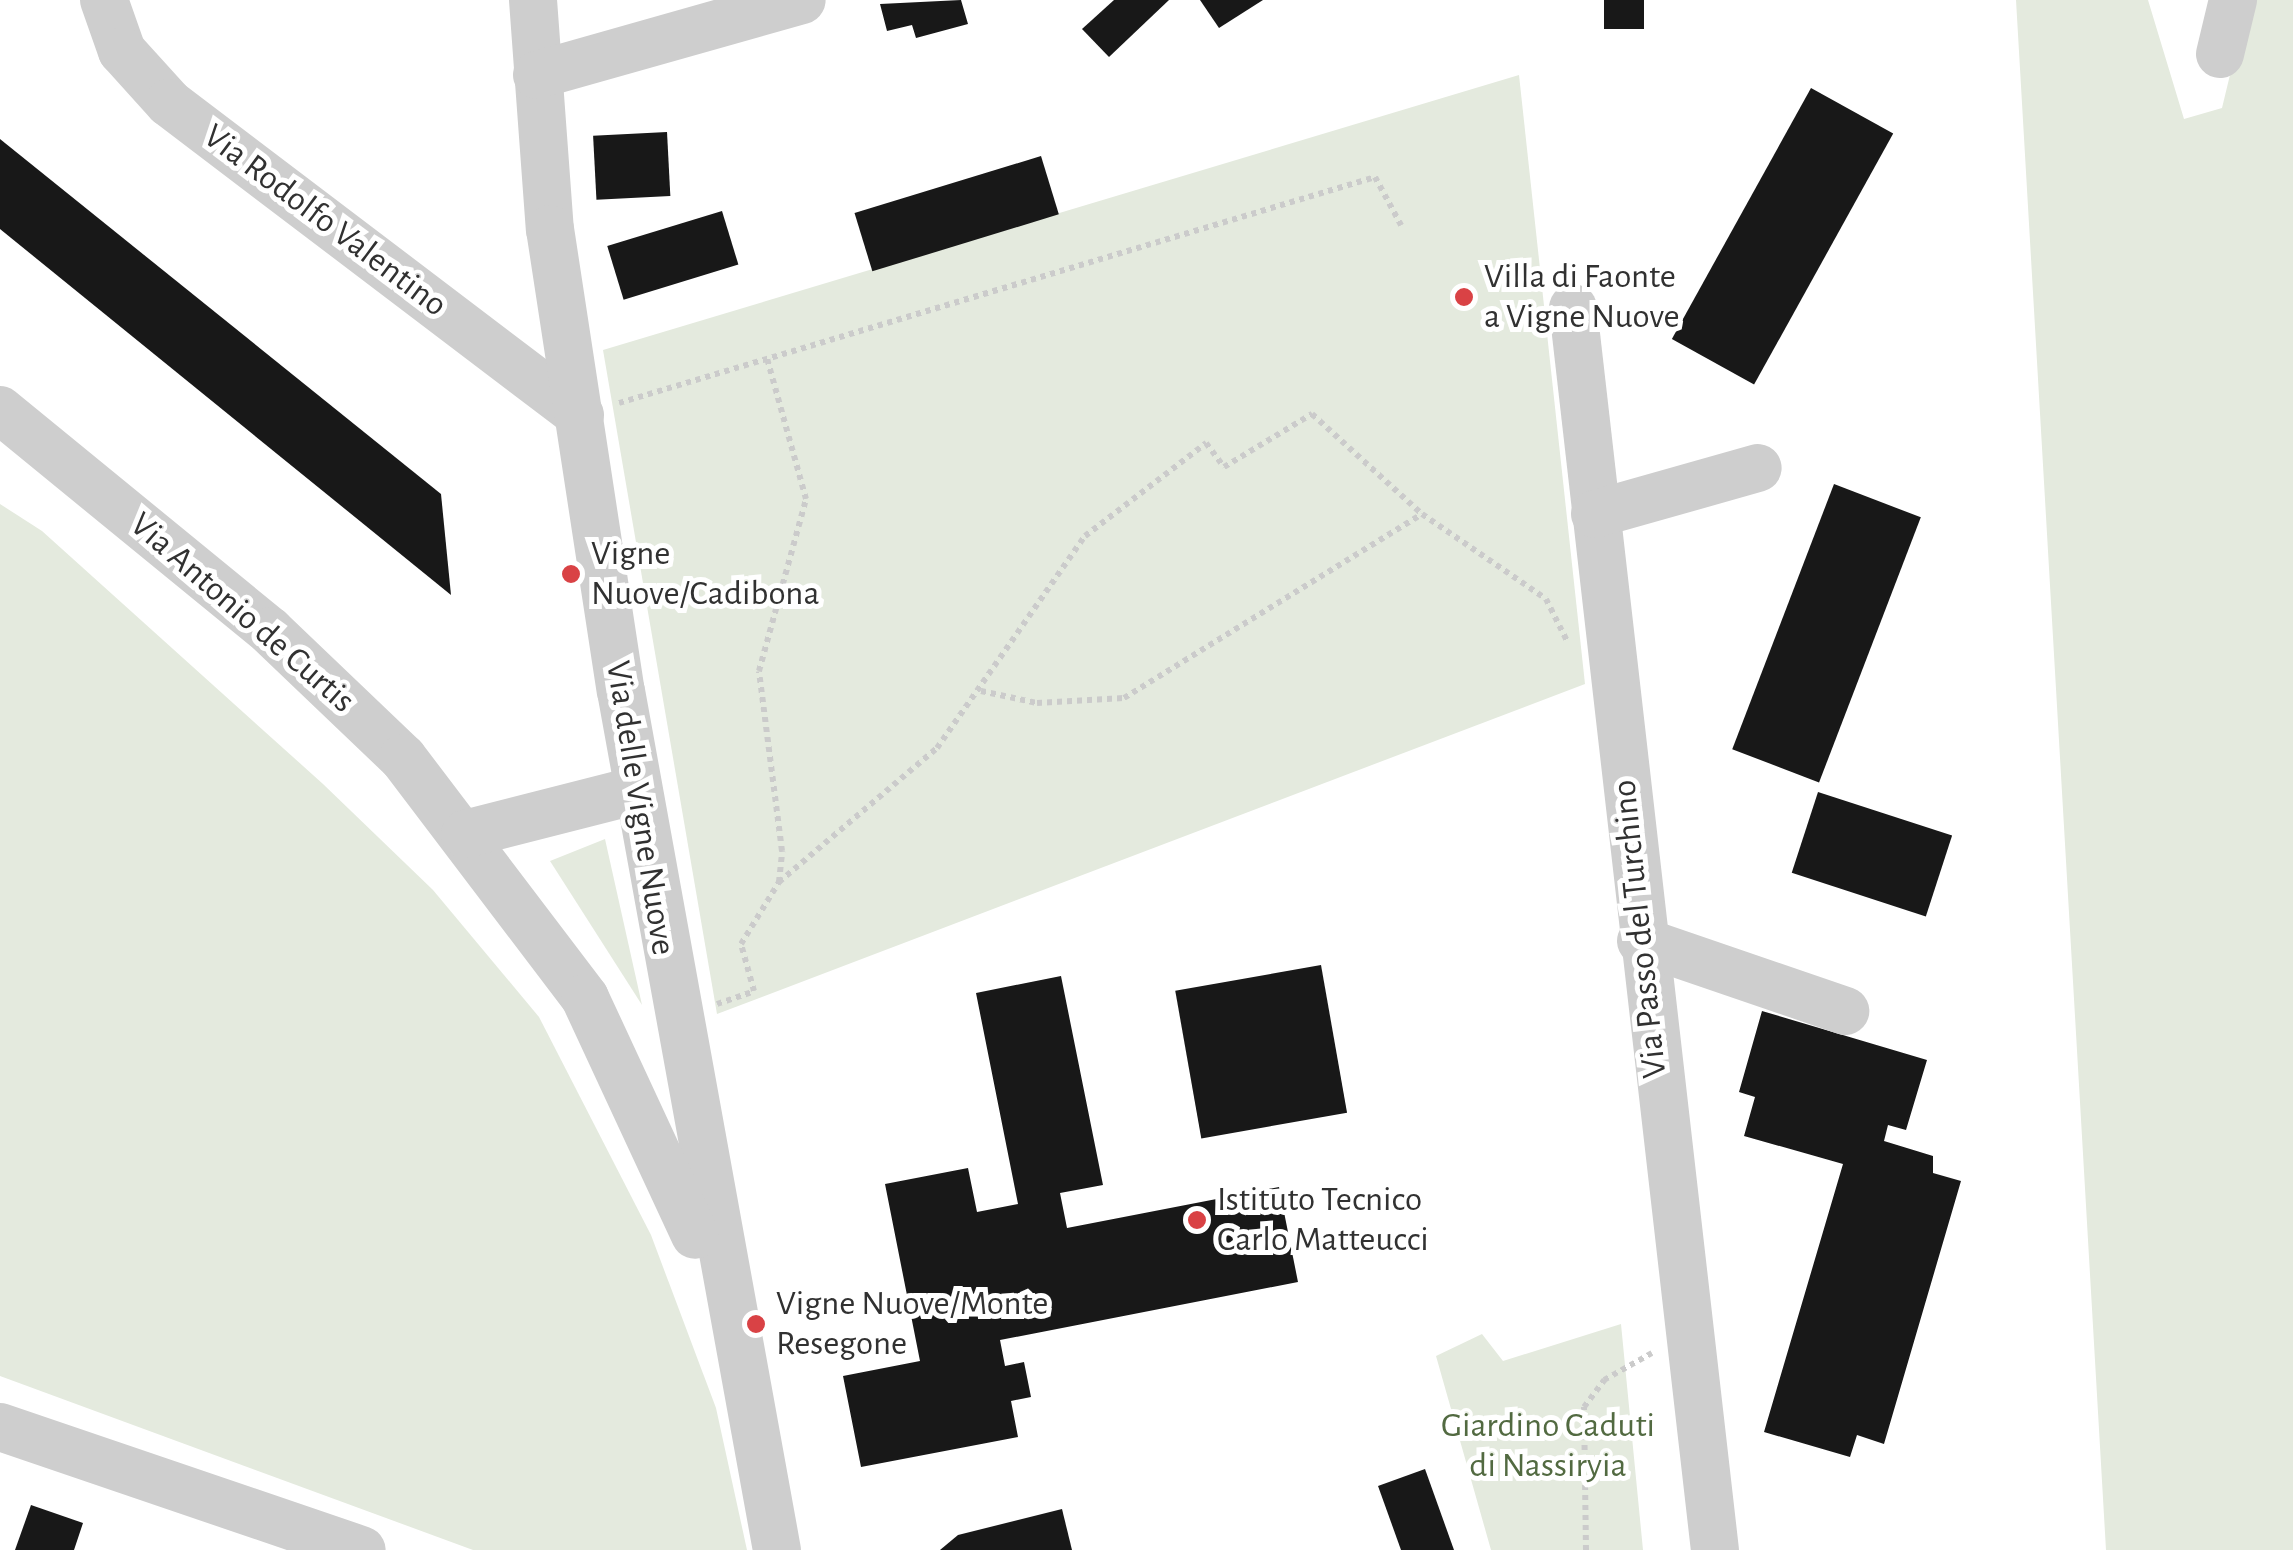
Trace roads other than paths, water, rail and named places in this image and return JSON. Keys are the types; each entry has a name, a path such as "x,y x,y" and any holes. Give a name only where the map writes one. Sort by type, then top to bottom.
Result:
{"street":[{"name":"Via Rodolfo Valentino","path":"104,0 122,52 156,92 580,415"},
{"name":"Via delle Vigne Nuove","path":"533,0 537,74 580,415 637,790 674,1018 777,1550"},
{"path":"537,74 802,0"},
{"path":"2220,54 2233,0"},
{"name":"Via Passo del Turchino","path":"1573,308 1686,1336 1715,1550"},
{"name":"Via Antonio de Curtis","path":"0,410 308,664 465,834 606,1033 734,1331"},
{"path":"1595,514 1758,468"},
{"path":"465,834 637,790"},
{"path":"1641,941 1845,1011"},
{"path":"0,1427 362,1550"}],"place":[{"name":"Villa di Faonte a Vigne Nuove","path":"1464,297"},
{"name":"Vigne Nuove/Cadibona","path":"571,574"},
{"name":"Istituto Tecnico Carlo Matteucci","path":"1197,1220"},
{"name":"Vigne Nuove/Monte Resegone","path":"756,1324"}],"park label":[{"name":"Giardino Caduti di Nassiryia","path":"1548,1446"}]}
